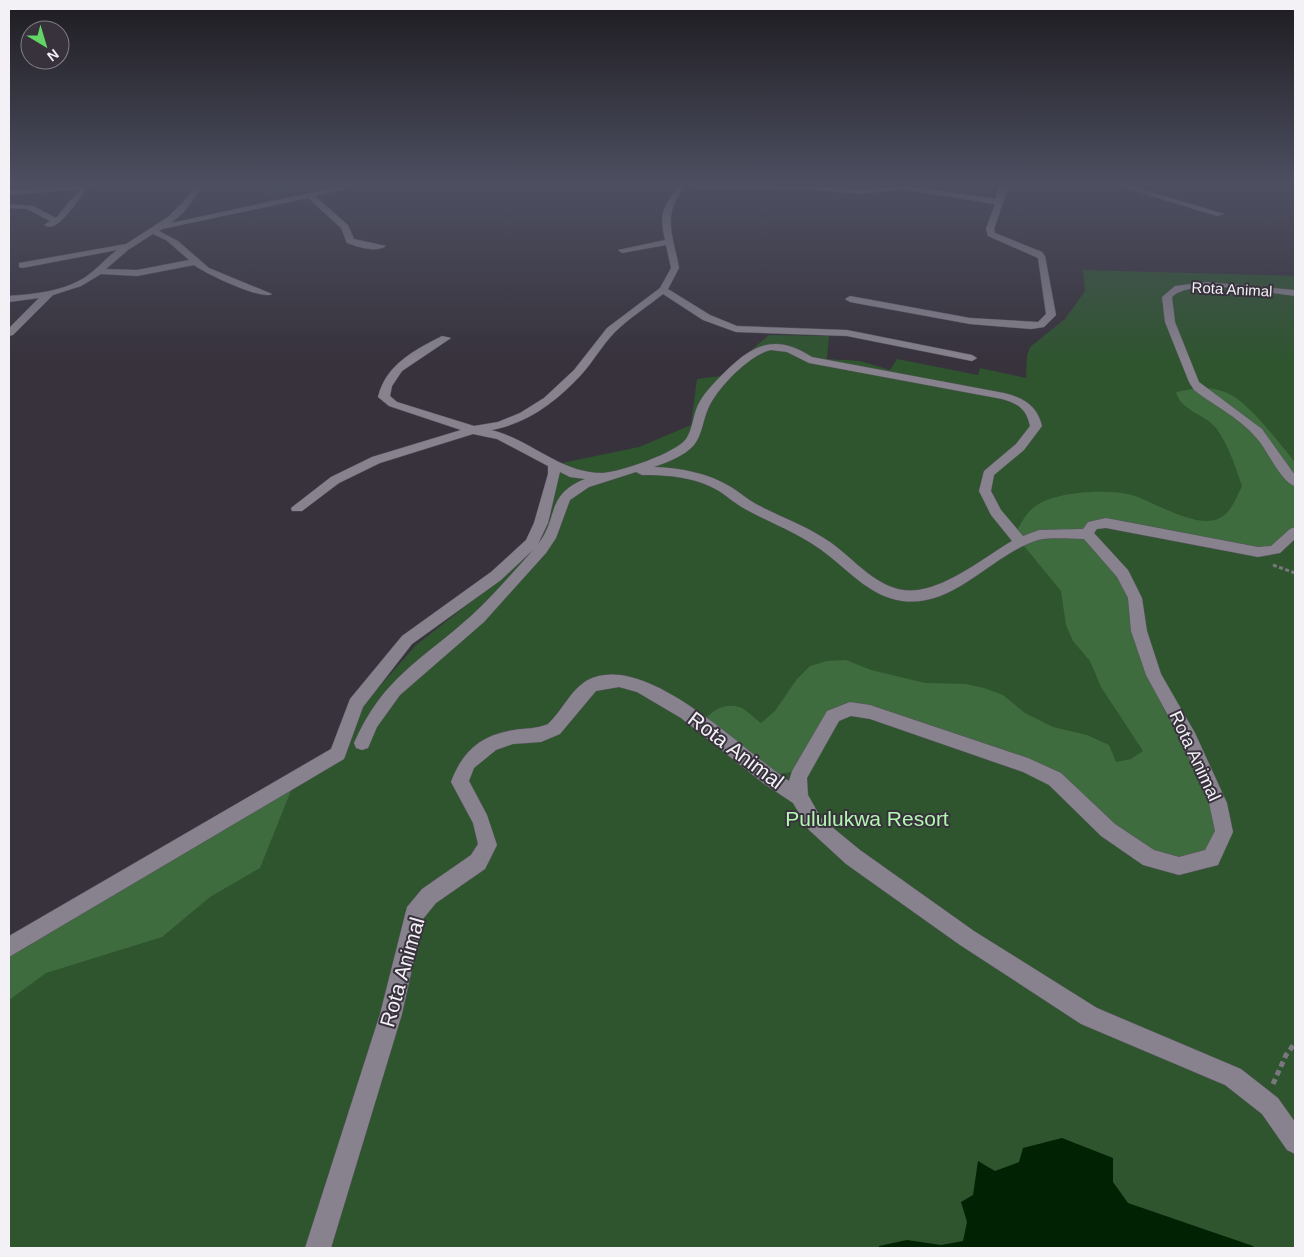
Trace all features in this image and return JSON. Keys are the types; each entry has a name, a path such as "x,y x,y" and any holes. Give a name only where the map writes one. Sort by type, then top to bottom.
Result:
{"street":[{"path":"22,265 134,244"},
{"path":"9,299 50,293 87,280 113,257 134,244"},
{"path":"176,244 194,262 208,271 267,294"},
{"path":"357,244 382,246"},
{"path":"622,250 660,244"},
{"path":"297,508 335,480 376,460 473,430 501,425 524,415 548,400 578,372 611,330 663,290 673,275 675,268 670,244"},
{"path":"850,299 970,321 1031,326 1048,321 1051,315 1042,258 1039,254 1014,244"},
{"path":"99,271 137,274 194,262"},
{"name":"Rota Animal","path":"1295,294 1183,286 1172,291 1167,297 1170,322 1194,382 1204,393 1257,431 1269,444 1282,469 1295,482"},
{"path":"663,290 704,317 736,329 847,333 972,358"},
{"path":"9,333 50,293"},
{"path":"446,338 416,355 396,371 384,389 384,397 393,404 473,430 507,438 574,474 609,477 651,464 678,452 691,442"},
{"path":"695,476 688,455 704,403 720,382 757,351 775,346 790,348 809,360 1004,396 1025,404 1033,412 1036,426 1020,447 988,474 984,491 996,512 1020,542"},
{"path":"9,946 338,754 356,704 408,640 496,576 532,543 541,523 554,474 554,464"},
{"path":"362,744 369,722 400,682 474,622 545,544 554,527 558,508 570,492 586,482 637,471 666,470 695,476 723,488 752,508 824,545 877,588 894,595 917,596 943,588 1020,542 1039,535 1087,534 1093,526 1106,523 1258,552 1275,550 1295,532"},
{"name":"Rota Animal","path":"799,798 798,778 833,716 850,709 870,712 1028,766 1055,779 1108,830 1150,858 1179,866 1211,858 1224,832 1218,804 1189,738 1154,675 1139,631 1134,598 1123,574 1087,534"},
{"name":"Rota Animal","path":"318,1248 391,1014 414,914 429,896 478,862 488,845 481,822 460,782 465,766 483,749 507,738 547,733 561,722 583,691 601,682 620,680 643,687 685,711 767,776 799,798 815,824 853,857 967,938 1089,1016 1232,1077 1270,1106 1295,1142"}],"path":[{"path":"1270,1106 1272,1085 1286,1055 1295,1044"}],"green space":[{"name":"Pululukwa Resort","path":"1083,270 1295,276 1295,1248 9,1248 9,956 343,755 365,703 416,645 512,570 537,545 547,526 562,463 639,447 691,425 697,379 721,376 769,335 829,336 827,359 860,361 890,370 897,359 978,375 980,368 1026,378 1027,356 1030,347 1065,319 1085,291"}],"shaded area":[{"path":"1198,388 1218,390 1237,399 1264,425 1295,462 1295,532 1275,550 1106,523 1087,534 1123,574 1139,631 1224,832 1211,858 1150,858 1055,779 870,712 833,716 810,756 790,772 767,776 702,724 717,709 727,706 742,708 761,723 775,711 797,679 810,666 827,661 846,660 871,670 925,683 966,684 1003,695 1025,713 1053,727 1087,735 1109,745 1116,762 1131,759 1143,751 1101,687 1090,661 1073,641 1066,625 1061,591 1015,535 1027,514 1037,505 1046,500 1085,492 1113,492 1135,496 1176,514 1199,520 1209,521 1223,517 1233,505 1242,486 1221,435 1211,423 1183,404 1176,392"},
{"path":"294,783 260,868 210,897 162,937 46,973 9,1000 9,956"},
{"path":"1062,1138 1113,1158 1113,1182 1128,1203 1255,1248 879,1248 879,1246 907,1240 941,1245 963,1241 967,1222 961,1202 973,1195 978,1161 995,1171 1019,1162 1023,1148"}]}
